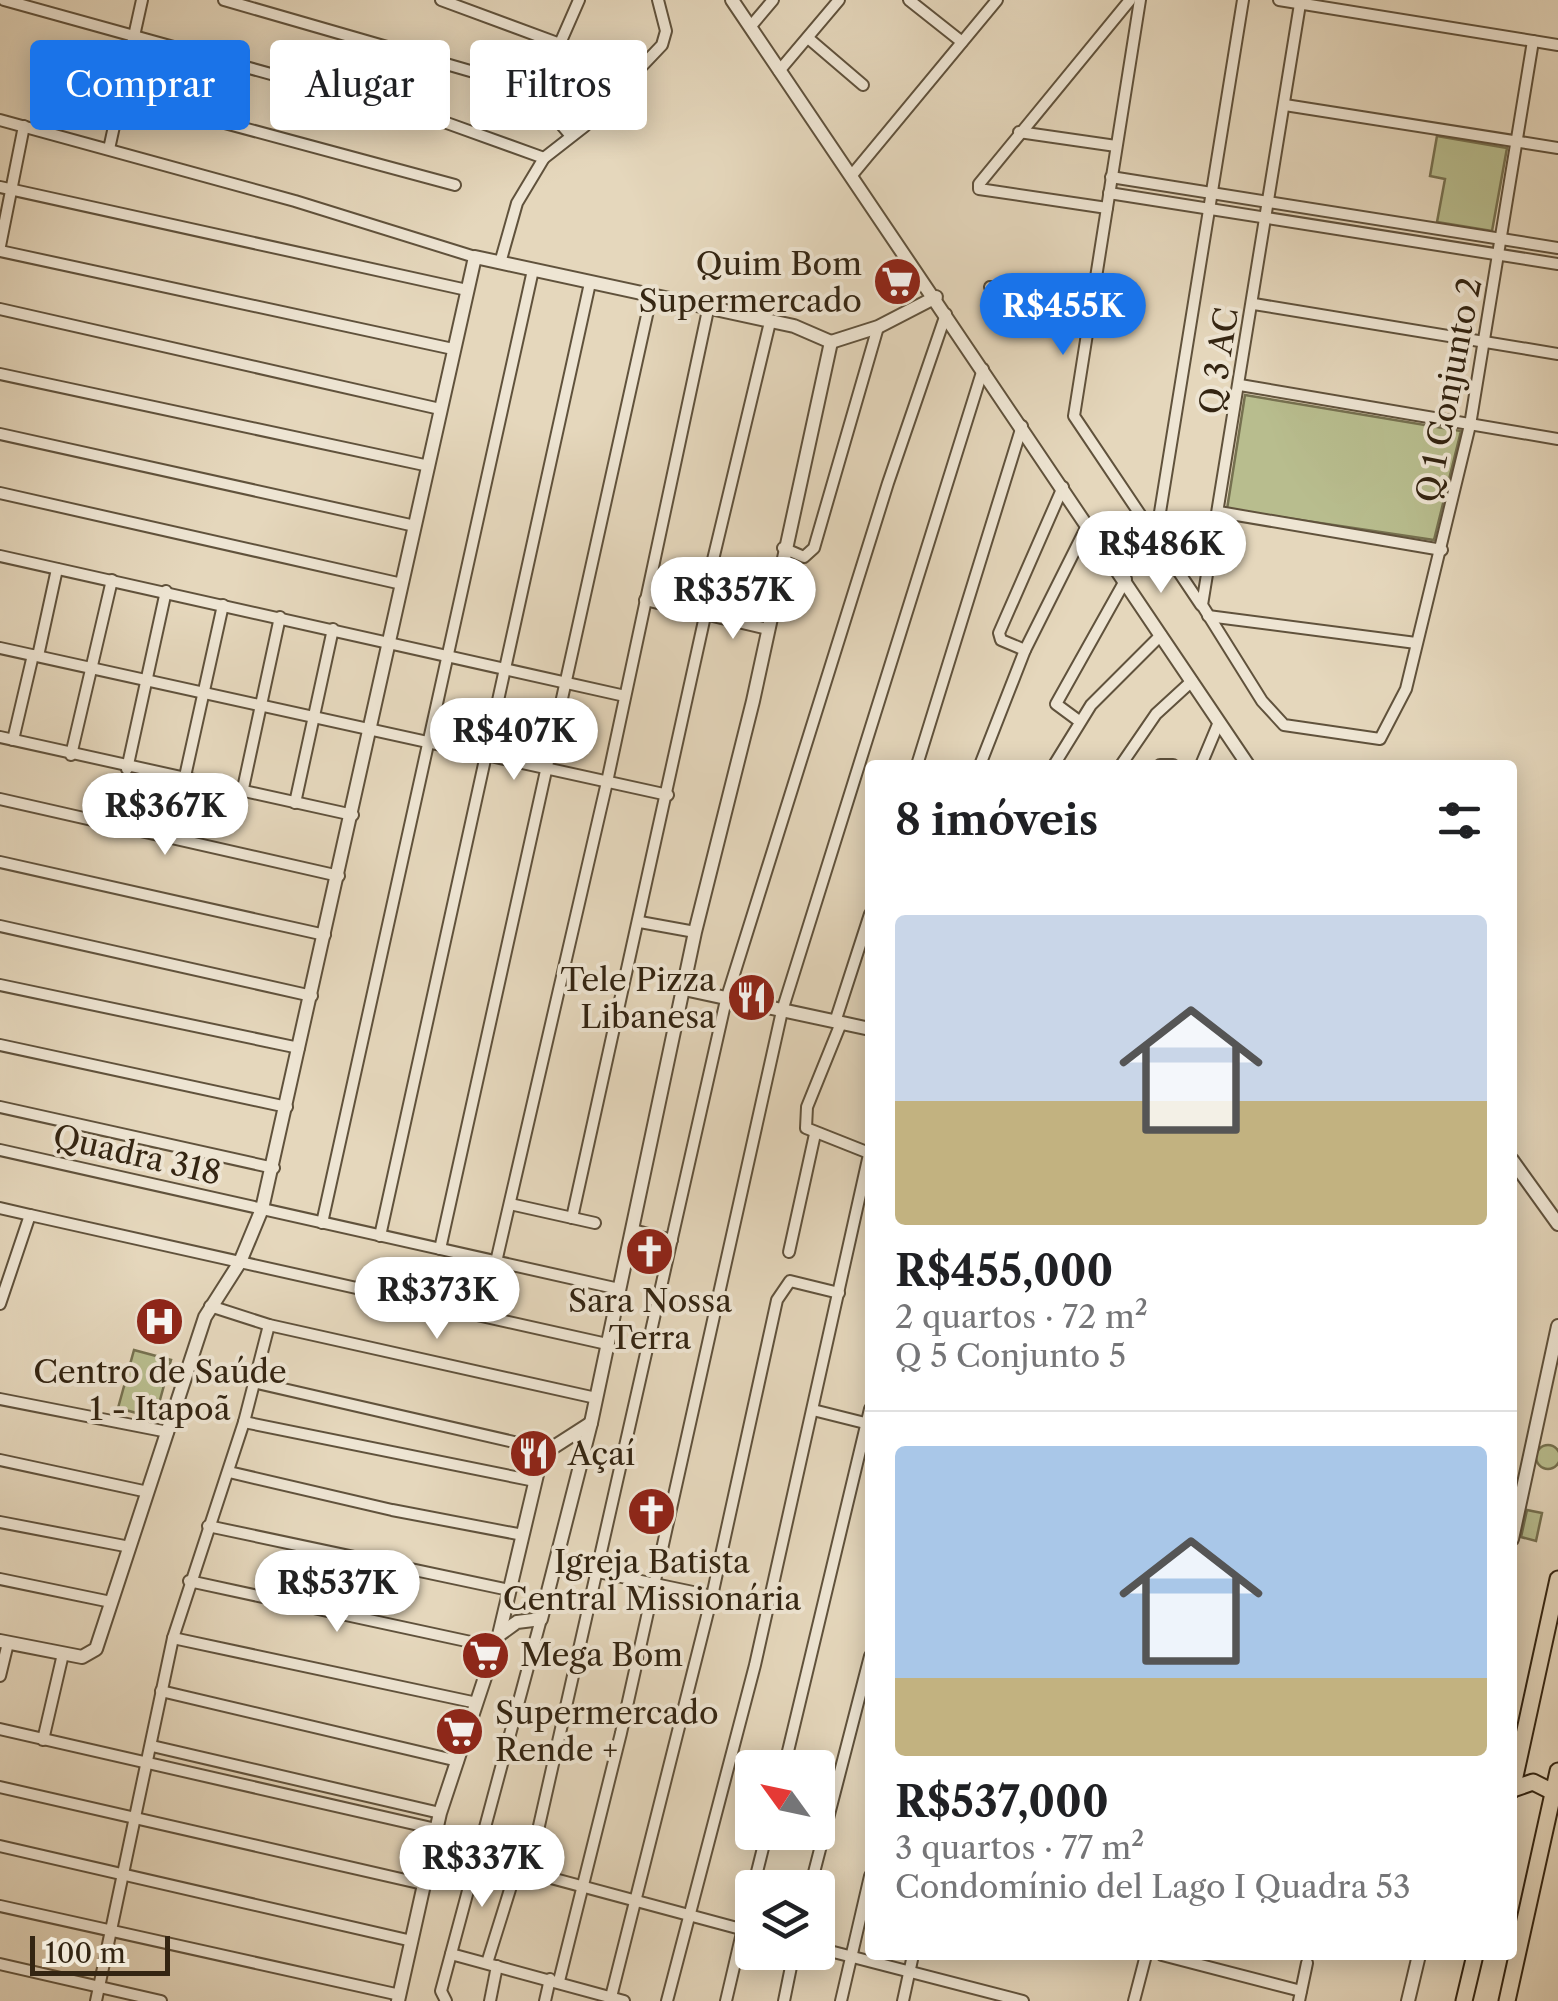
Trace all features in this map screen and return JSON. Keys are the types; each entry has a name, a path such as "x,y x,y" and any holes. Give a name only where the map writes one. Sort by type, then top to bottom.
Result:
{"main road":[{"path":"1517,1770 1558,1579"},
{"path":"1517,1956 1558,1771"},
{"path":"1517,1788 1532,1782 1553,1792"},
{"path":"1464,2001 1473,1960"},
{"path":"1507,2001 1516,1960"}],"street":[{"path":"4,0 444,122 544,158"},
{"path":"133,40 142,0"},
{"path":"224,0 470,70"},
{"path":"441,0 549,40"},
{"path":"562,40 579,0"},
{"path":"500,263 518,203 544,158 662,45 666,31 658,0"},
{"path":"732,0 1064,486 1245,760"},
{"path":"751,26 773,0"},
{"path":"780,71 839,0"},
{"path":"910,0 962,42"},
{"path":"852,175 998,0"},
{"path":"1107,208 979,189 984,174 1130,0"},
{"path":"1140,0 1074,416 1205,610 1416,643"},
{"path":"1156,537 1243,0"},
{"path":"1279,0 1558,45"},
{"name":"Q 3 AC","path":"1205,610 1300,4"},
{"path":"808,38 863,85"},
{"name":"Q 1 Conjunto 2","path":"1205,610 1262,701 1284,725 1380,738 1402,699 1470,425 1533,41"},
{"path":"1285,104 1558,148"},
{"path":"0,120 475,257 814,331 830,342"},
{"path":"24,126 6,188 0,248 453,350"},
{"path":"109,149 113,130"},
{"path":"250,130 456,185"},
{"path":"566,130 571,136"},
{"path":"1019,132 1116,146"},
{"path":"1111,177 1558,248"},
{"path":"6,188 467,290"},
{"path":"1109,193 1558,264"},
{"path":"0,1676 4,1642 82,1657 96,1649 210,1306 240,1262 262,1210 475,257"},
{"path":"322,1224 533,270"},
{"path":"380,1236 590,283"},
{"path":"990,288 1092,304"},
{"path":"440,1250 651,297"},
{"path":"830,342 878,327 936,297"},
{"path":"1254,304 1558,354"},
{"path":"0,309 440,409"},
{"path":"496,1262 607,782 708,310"},
{"path":"490,2001 492,1964 523,1868 598,1572 726,1000 888,483 946,313"},
{"path":"572,1218 770,322"},
{"path":"784,548 804,557 814,548 878,327"},
{"path":"446,2001 441,1991 474,1856 591,1423 695,932 768,628 830,342"},
{"path":"545,2001 584,1886 782,1011 984,368"},
{"path":"0,374 429,466"},
{"path":"1240,385 1558,439"},
{"path":"919,760 1022,426"},
{"path":"0,434 415,526"},
{"path":"1025,650 1001,640 999,633 1064,486"},
{"path":"0,493 402,584"},
{"path":"1220,512 1442,550"},
{"path":"982,760 1025,650 1088,523"},
{"path":"0,556 625,696"},
{"path":"13,740 58,569"},
{"path":"71,755 112,580"},
{"path":"1079,720 1056,704 1126,580"},
{"path":"126,769 166,591"},
{"path":"645,600 768,628"},
{"path":"184,781 223,604"},
{"path":"242,793 280,617"},
{"path":"295,803 333,629"},
{"path":"1057,760 1079,720 1121,672 1161,635"},
{"path":"0,648 668,795"},
{"path":"1124,760 1156,714 1192,681"},
{"path":"1203,760 1219,722"},
{"path":"0,737 126,769 353,815"},
{"path":"0,799 339,876"},
{"path":"0,862 325,935"},
{"path":"640,922 695,932"},
{"path":"0,926 312,996"},
{"path":"865,931 804,1120 806,1128 815,1134 865,1149"},
{"path":"0,986 299,1048"},
{"path":"684,988 865,1028"},
{"path":"0,1045 287,1107"},
{"path":"0,1107 274,1168"},
{"path":"789,1252 815,1134"},
{"name":"Quadra 318","path":"0,1150 620,1289"},
{"path":"1517,1171 1558,1224"},
{"path":"667,2001 865,1192"},
{"path":"510,1204 595,1223"},
{"path":"0,1208 608,1344"},
{"path":"0,1304 30,1215"},
{"path":"633,1230 672,1240"},
{"path":"451,1954 619,2000 635,1899 712,1596 781,1291 790,1281 839,1293"},
{"path":"210,1306 269,1325 596,1398"},
{"path":"96,2001 173,1638 189,1581 229,1472 269,1325"},
{"path":"1517,1515 1558,1326"},
{"path":"253,1382 574,1448 581,1462"},
{"path":"0,1399 168,1432"},
{"path":"813,1410 865,1423"},
{"path":"244,1422 535,1481"},
{"path":"0,1906 399,1998 440,1813 497,1641 535,1481 555,1446 591,1423"},
{"path":"788,1750 865,1436"},
{"path":"0,1460 148,1492"},
{"path":"229,1472 523,1535"},
{"path":"0,1522 130,1547"},
{"path":"208,1526 509,1590"},
{"path":"598,1572 712,1596"},
{"path":"0,1579 111,1602"},
{"path":"189,1581 497,1641"},
{"path":"504,1612 518,1622"},
{"path":"497,1641 518,1622 541,1619"},
{"path":"173,1638 477,1703"},
{"path":"43,1740 62,1654"},
{"path":"815,1870 865,1675"},
{"path":"161,1691 458,1761"},
{"path":"0,1729 436,1829"},
{"path":"152,1746 440,1813"},
{"path":"0,1787 423,1884"},
{"path":"0,1846 412,1941"},
{"path":"432,1846 735,1927"},
{"path":"841,2001 865,1898"},
{"path":"835,1953 1023,2001"},
{"path":"903,2001 912,1960"},
{"path":"1134,2001 1145,1960"},
{"path":"1179,1960 1300,1996 1307,1963"},
{"path":"1408,2001 1418,1960"},
{"path":"0,1964 161,2001"},
{"path":"726,2001 735,1970"},
{"path":"784,2001 790,1970"}],"green space":[{"path":"1437,136 1507,148 1492,231 1437,222 1445,179 1430,176"},
{"path":"1245,395 1461,431 1434,540 1227,509"},
{"path":"134,1350 171,1360 155,1418 118,1408"},
{"path":"1548,1445 1556,1449 1556,1465 1548,1469 1540,1465 1536,1457 1540,1449"},
{"path":"1527,1510 1542,1513 1536,1541 1521,1537"}],"place":[{"name":"Quim Bom Supermercado","path":"897,282"},
{"name":"Tele Pizza Libanesa","path":"751,998"},
{"name":"Sara Nossa Terra","path":"650,1251"},
{"name":"Centro de Saúde 1 - Itapoã","path":"160,1322"},
{"name":"Açaí","path":"533,1454"},
{"name":"Igreja Batista Central Missionária","path":"652,1512"},
{"name":"Mega Bom","path":"485,1655"},
{"name":"Supermercado Rende +","path":"460,1731"}]}
